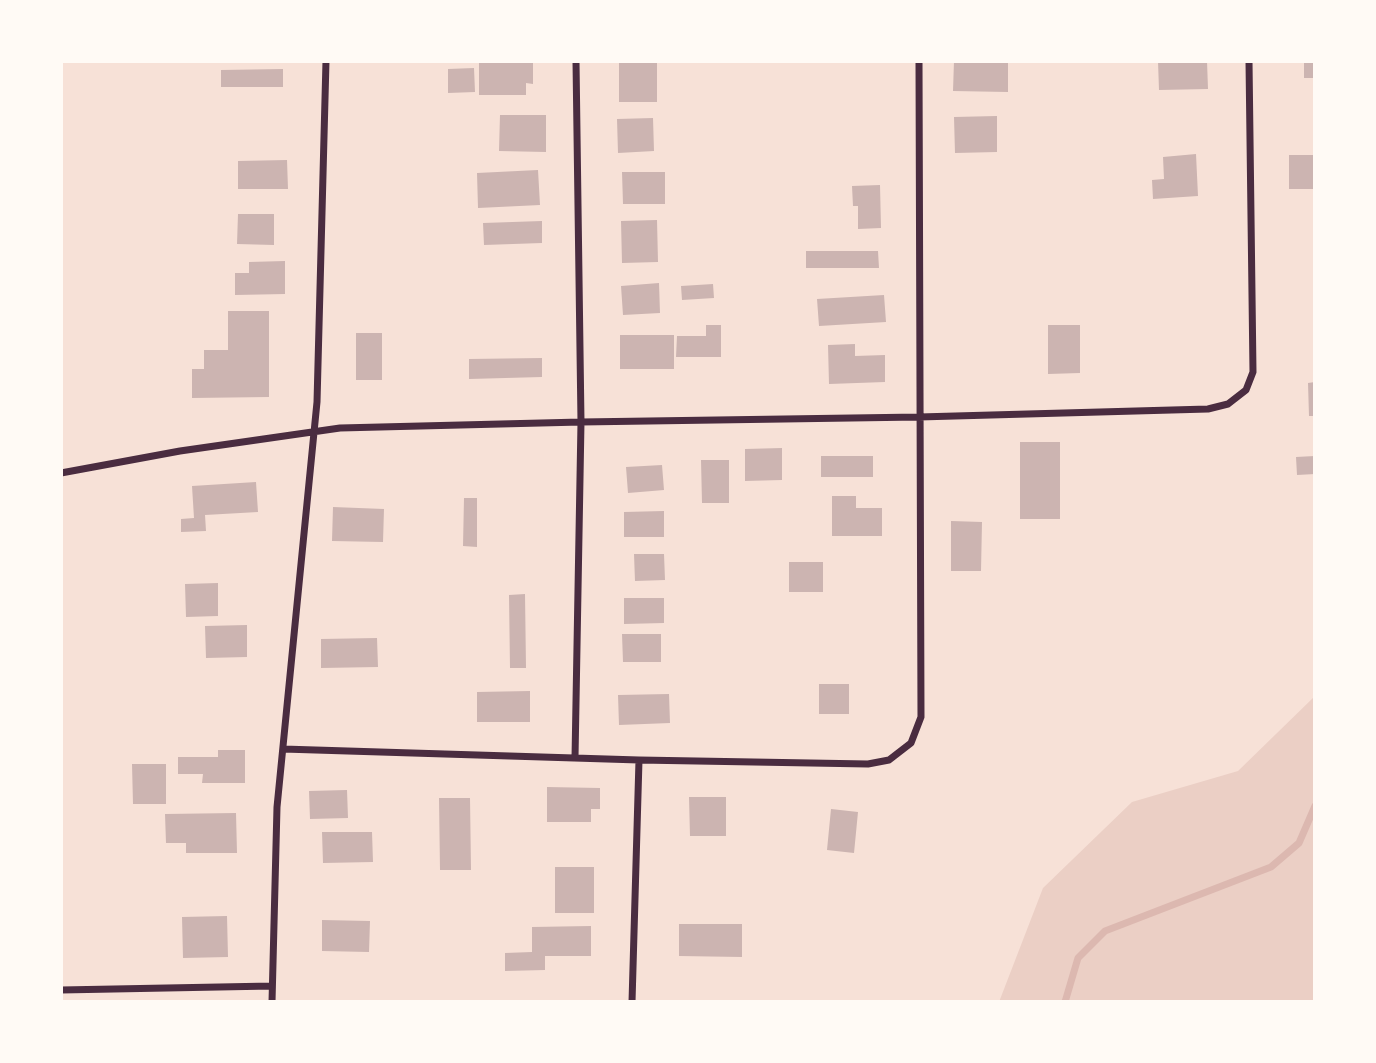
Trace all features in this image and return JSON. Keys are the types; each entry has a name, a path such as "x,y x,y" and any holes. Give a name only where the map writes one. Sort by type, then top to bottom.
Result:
{"street":[{"path":"272,1002 277,807 317,402 326,61"},
{"path":"575,758 581,422 576,61"},
{"path":"283,749 867,764 889,760 911,743 921,717 919,61"},
{"path":"61,472 180,451 340,428 919,417 1208,409 1228,404 1246,390 1253,372 1249,61"},
{"path":"632,1002 639,760"},
{"path":"61,990 272,986"}],"shaded area":[{"path":"1315,696 1315,1002 999,1002 1043,888 1132,802 1238,771"}],"building":[{"path":"619,61 657,61 657,102 619,102"},
{"path":"954,61 1008,62 1008,92 953,91"},
{"path":"1158,61 1207,61 1208,89 1159,90"},
{"path":"1304,61 1315,61 1315,78 1304,78"},
{"path":"479,62 533,63 533,84 526,83 526,95 479,95"},
{"path":"474,68 475,92 448,93 448,69"},
{"path":"283,69 283,87 221,87 221,70"},
{"path":"500,115 546,115 546,152 499,151"},
{"path":"997,116 997,152 955,153 954,117"},
{"path":"653,118 654,151 618,153 617,119"},
{"path":"1196,154 1198,196 1153,199 1152,180 1164,179 1163,157"},
{"path":"1289,155 1315,155 1315,189 1289,189"},
{"path":"287,160 288,189 238,189 238,161"},
{"path":"538,170 540,205 478,208 477,173"},
{"path":"622,172 665,172 665,204 623,204"},
{"path":"880,185 881,228 858,229 858,206 853,206 852,186"},
{"path":"238,214 274,214 274,245 237,244"},
{"path":"657,220 658,262 622,263 621,221"},
{"path":"542,221 542,243 484,245 483,223"},
{"path":"806,251 878,251 879,268 806,268"},
{"path":"285,261 285,294 235,295 235,273 249,273 249,262"},
{"path":"659,283 660,313 623,315 621,286"},
{"path":"713,284 714,298 682,300 681,286"},
{"path":"884,295 886,322 819,326 817,299"},
{"path":"228,311 269,311 269,397 192,398 192,369 204,369 204,350 228,350"},
{"path":"706,325 721,325 721,357 676,357 677,336 706,336"},
{"path":"1048,325 1080,325 1080,373 1048,374"},
{"path":"356,333 382,333 382,380 356,380"},
{"path":"620,335 674,335 674,369 620,369"},
{"path":"855,344 855,356 885,355 885,382 829,384 828,345"},
{"path":"542,358 542,377 469,379 469,359"},
{"path":"1315,382 1315,416 1309,416 1308,383"},
{"path":"1020,442 1060,442 1060,519 1020,519"},
{"path":"782,448 782,480 745,481 745,449"},
{"path":"821,456 873,456 873,477 821,477"},
{"path":"1315,456 1315,474 1297,475 1296,457"},
{"path":"701,460 729,460 729,503 702,503"},
{"path":"662,465 664,490 628,493 626,467"},
{"path":"256,482 258,512 205,515 206,531 181,532 181,519 194,518 192,486"},
{"path":"832,496 856,496 856,508 882,508 882,536 832,536"},
{"path":"464,498 477,498 477,547 463,546"},
{"path":"333,507 384,509 383,542 332,541"},
{"path":"664,511 664,537 624,537 624,512"},
{"path":"951,521 982,522 981,571 951,571"},
{"path":"634,554 664,554 665,580 635,581"},
{"path":"789,562 823,562 823,592 789,592"},
{"path":"218,583 218,616 186,617 185,584"},
{"path":"525,594 526,668 510,668 509,595"},
{"path":"624,598 664,598 664,623 624,624"},
{"path":"247,625 247,657 206,658 205,626"},
{"path":"622,634 661,634 661,662 623,662"},
{"path":"377,638 378,667 321,668 321,639"},
{"path":"819,684 849,684 849,714 819,714"},
{"path":"530,691 530,722 477,722 477,692"},
{"path":"669,694 670,723 619,725 618,695"},
{"path":"218,750 245,750 245,783 202,783 203,774 178,774 178,757 218,757"},
{"path":"132,764 166,764 166,804 133,804"},
{"path":"547,787 600,788 600,809 591,809 591,822 547,822"},
{"path":"347,790 348,818 310,819 309,791"},
{"path":"689,797 726,797 726,836 690,836"},
{"path":"439,798 470,798 471,870 440,870"},
{"path":"831,809 858,812 854,853 827,850"},
{"path":"236,813 237,853 186,853 186,843 166,843 165,814"},
{"path":"322,832 372,832 373,862 323,863"},
{"path":"555,867 594,867 594,913 555,913"},
{"path":"227,916 228,957 183,958 182,917"},
{"path":"322,920 370,921 369,952 322,951"},
{"path":"679,924 742,924 742,957 679,956"},
{"path":"591,926 591,956 545,956 545,970 505,971 505,953 532,952 532,927"}],"waterway":[{"path":"1065,1002 1078,958 1105,931 1271,867 1299,843 1315,806"}]}
